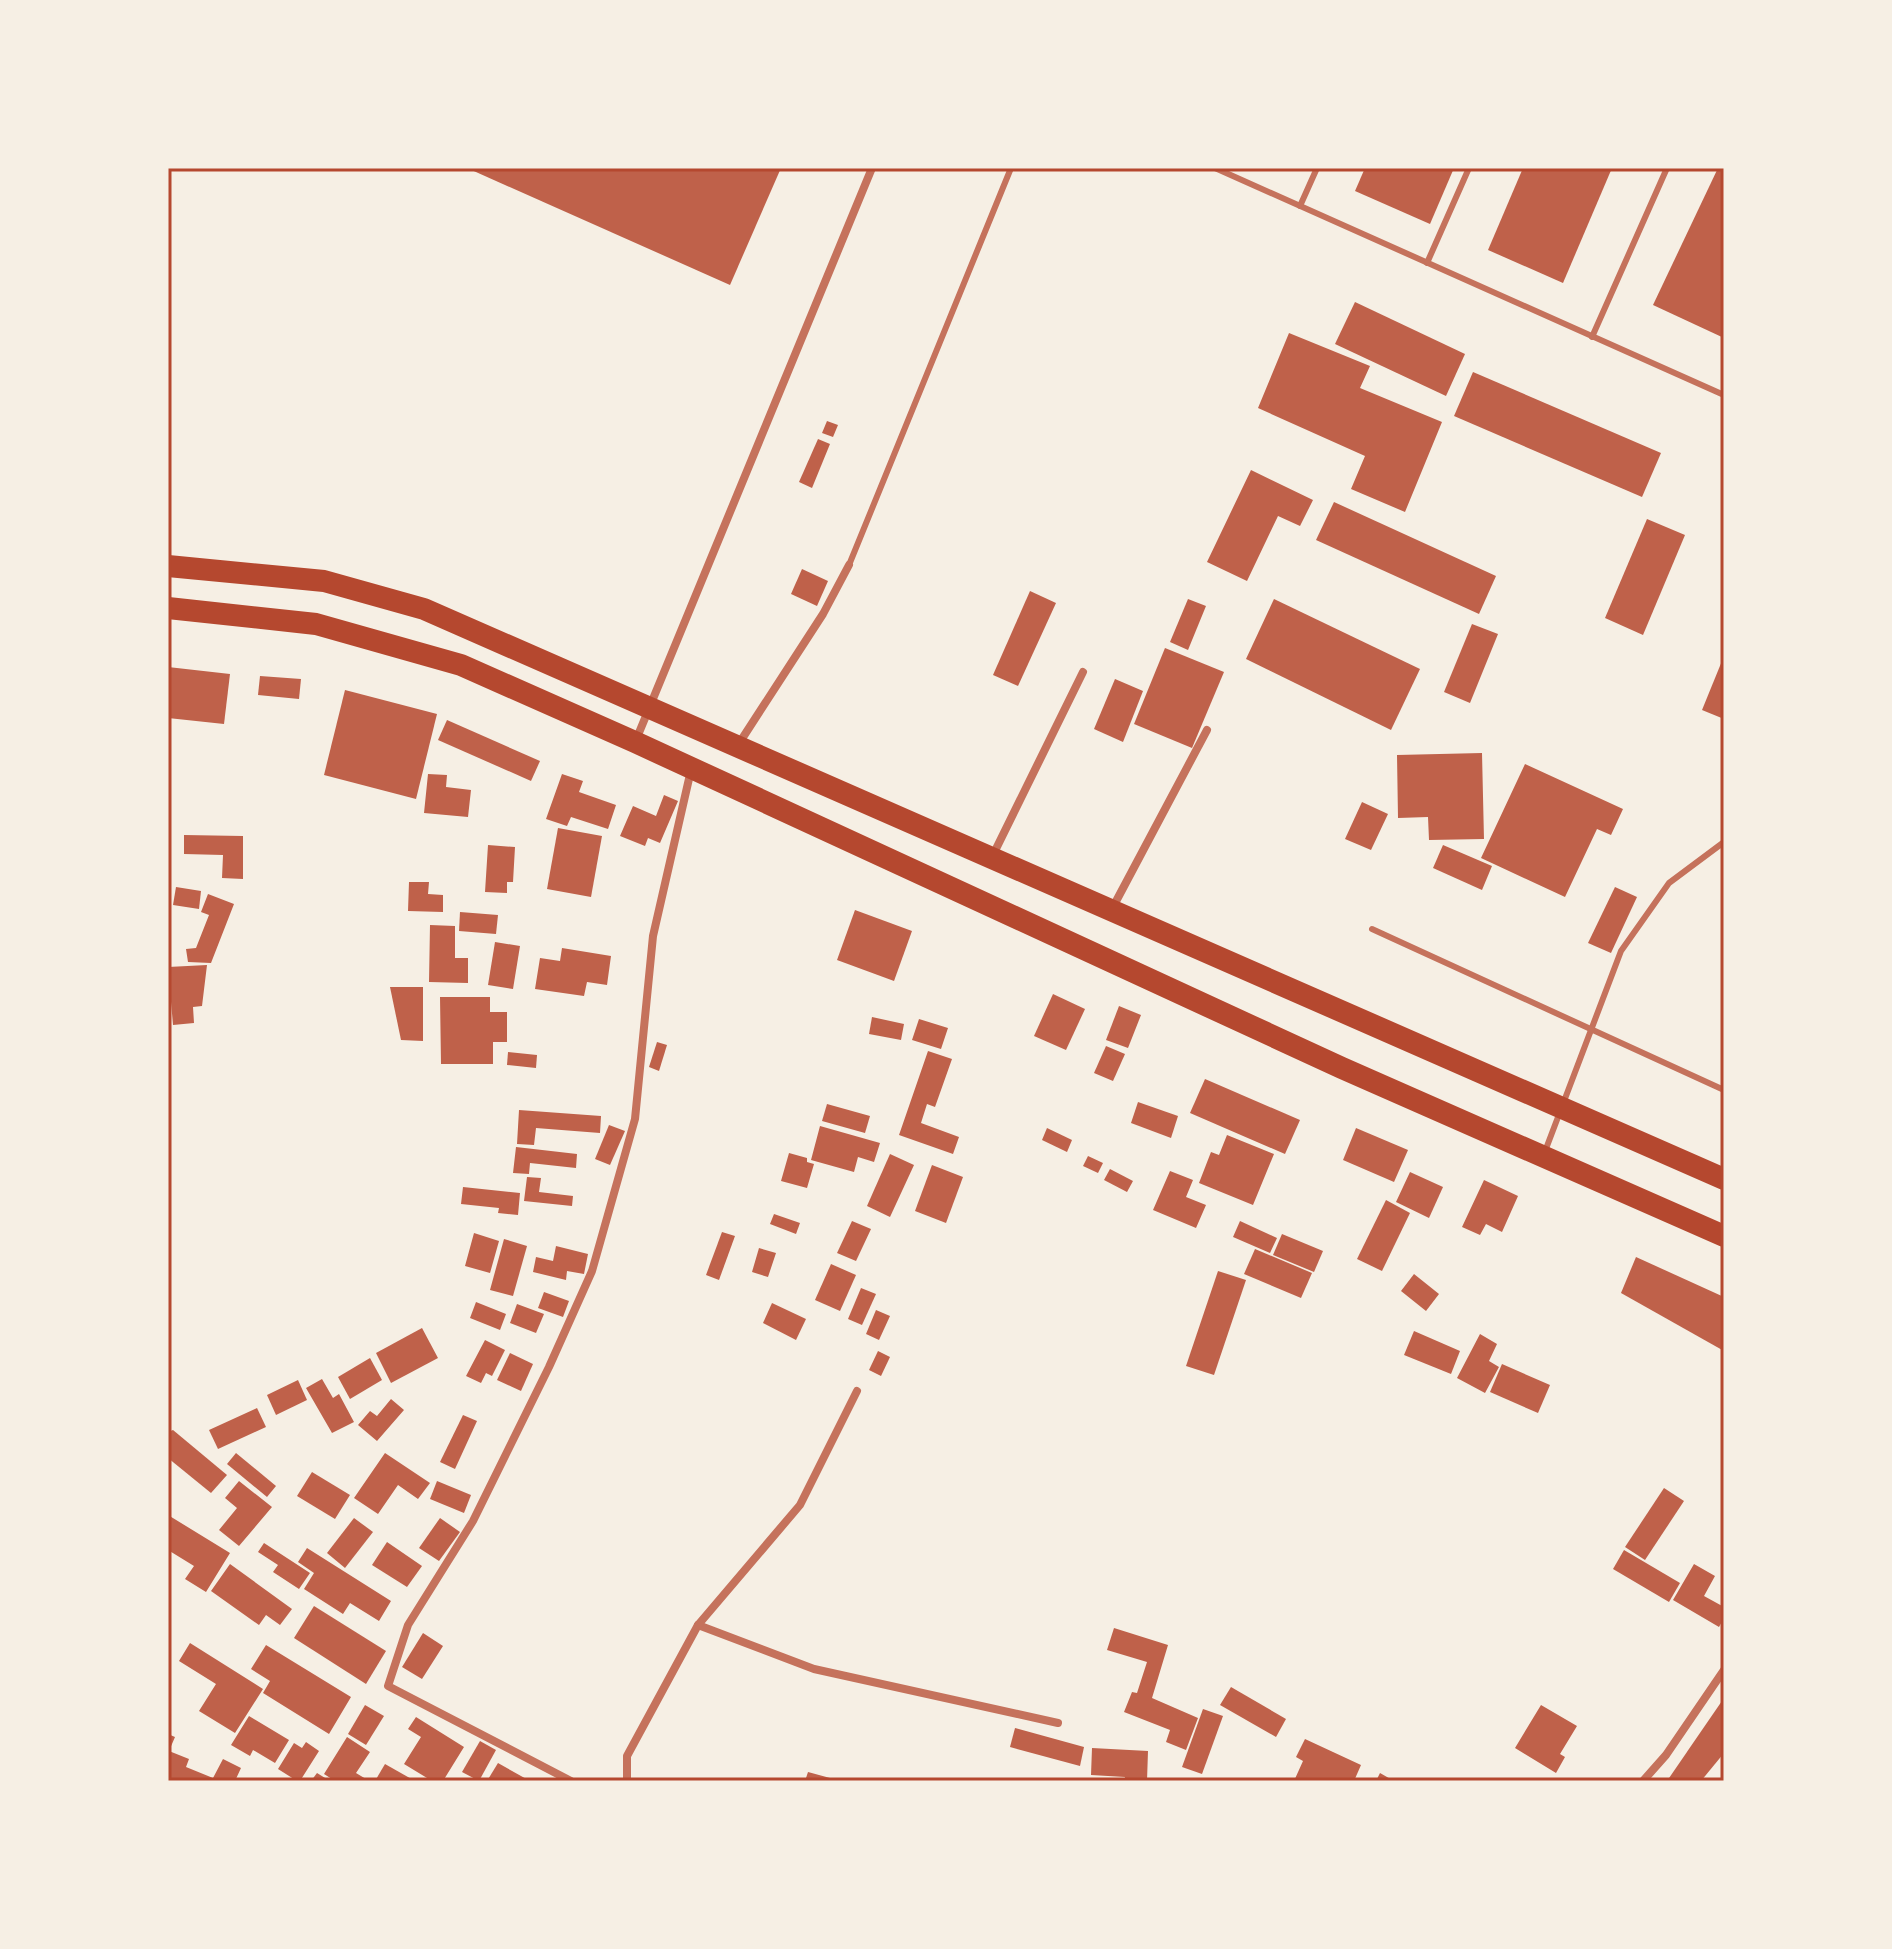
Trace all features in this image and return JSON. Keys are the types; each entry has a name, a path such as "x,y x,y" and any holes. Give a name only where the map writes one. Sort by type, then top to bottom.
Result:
{"highway":[{"path":"168,566 324,581 424,609 1724,1179"},
{"path":"168,608 316,624 461,665 635,742 1328,1062 1724,1236"}],"street":[{"path":"635,742 872,168"},
{"path":"737,746 823,614 849,565"},
{"path":"991,859 1083,672"},
{"path":"1110,911 1207,730"},
{"path":"571,1781 388,1686 408,1625 473,1521 549,1367 592,1271 635,1119 653,936 692,769"},
{"path":"627,1781 627,1756 698,1625 800,1505 857,1391"},
{"path":"698,1625 814,1669 1058,1723"},
{"path":"1643,1781 1666,1755 1724,1670"}],"lane":[{"path":"849,565 1011,168"},
{"path":"1215,168 1724,395"},
{"path":"1300,206 1317,168"},
{"path":"1427,263 1469,168"},
{"path":"1592,337 1667,168"},
{"path":"1544,1155 1621,951 1669,883 1724,842"},
{"path":"1372,929 1724,1090"}],"building":[{"path":"467,168 781,168 730,285"},
{"path":"1365,168 1454,168 1430,224 1355,191"},
{"path":"1523,168 1612,168 1563,283 1488,250"},
{"path":"1718,168 1724,168 1724,338 1653,305"},
{"path":"1355,302 1465,354 1446,396 1335,344"},
{"path":"1289,333 1370,366 1360,388 1442,422 1405,512 1351,489 1365,456 1258,408"},
{"path":"1473,372 1661,453 1642,497 1454,416"},
{"path":"827,421 838,425 833,437 822,433"},
{"path":"818,439 830,444 812,488 799,482"},
{"path":"1251,470 1313,500 1300,526 1278,516 1247,581 1207,562"},
{"path":"1334,502 1496,576 1479,614 1316,540"},
{"path":"1647,519 1685,535 1643,635 1605,618"},
{"path":"802,569 828,581 817,606 791,594"},
{"path":"1030,591 1056,603 1018,686 993,675"},
{"path":"1188,599 1206,606 1188,650 1170,642"},
{"path":"1274,599 1420,669 1391,730 1246,659"},
{"path":"1472,624 1498,634 1470,703 1444,692"},
{"path":"1165,648 1224,672 1192,748 1134,724"},
{"path":"1724,656 1724,719 1702,710"},
{"path":"168,667 230,674 224,724 168,718"},
{"path":"260,676 301,679 299,699 258,695"},
{"path":"1115,679 1143,691 1123,742 1094,729"},
{"path":"345,690 437,714 416,799 324,775"},
{"path":"447,720 540,761 531,781 438,740"},
{"path":"1482,753 1484,839 1429,840 1428,817 1398,818 1397,755"},
{"path":"1525,764 1623,809 1611,835 1597,829 1565,897 1481,858"},
{"path":"428,774 447,775 446,787 471,790 468,817 424,813"},
{"path":"562,774 583,781 579,792 616,805 608,829 571,817 567,826 546,819"},
{"path":"664,795 678,801 660,843 648,838 645,846 620,836 633,806 656,816"},
{"path":"1362,802 1388,814 1371,850 1345,839"},
{"path":"558,828 602,836 591,897 547,889"},
{"path":"184,835 243,836 243,879 222,878 223,855 184,854"},
{"path":"488,845 515,847 513,882 507,882 507,893 485,892"},
{"path":"1443,845 1492,866 1482,890 1433,868"},
{"path":"409,882 429,882 428,894 443,895 443,912 408,911"},
{"path":"176,887 201,891 199,909 173,905"},
{"path":"1615,887 1637,897 1611,953 1588,943"},
{"path":"208,894 234,904 211,963 188,962 186,949 196,948 209,915 201,912"},
{"path":"855,910 912,931 894,981 837,960"},
{"path":"460,912 498,915 496,934 459,931"},
{"path":"430,925 455,926 455,958 468,958 468,983 429,982"},
{"path":"495,942 520,946 513,989 488,985"},
{"path":"562,948 611,956 607,985 587,982 584,996 535,989 540,958 560,961"},
{"path":"207,965 202,1006 193,1007 194,1023 173,1025 168,967"},
{"path":"390,987 423,987 423,1041 401,1040"},
{"path":"1053,994 1085,1009 1066,1050 1034,1036"},
{"path":"440,997 490,997 490,1012 507,1012 507,1042 493,1042 493,1064 441,1064"},
{"path":"1119,1006 1141,1015 1128,1048 1106,1040"},
{"path":"872,1017 904,1024 901,1040 869,1034"},
{"path":"919,1019 948,1028 941,1049 912,1040"},
{"path":"657,1042 667,1045 659,1071 649,1067"},
{"path":"1106,1046 1125,1054 1113,1081 1094,1073"},
{"path":"928,1051 952,1059 935,1107 927,1104 921,1123 959,1137 953,1154 899,1135"},
{"path":"508,1052 537,1055 536,1068 507,1065"},
{"path":"1205,1079 1300,1120 1285,1154 1190,1113"},
{"path":"1138,1102 1178,1116 1171,1138 1131,1123"},
{"path":"827,1104 870,1116 865,1133 822,1121"},
{"path":"519,1110 601,1116 600,1133 536,1128 534,1145 517,1144"},
{"path":"609,1125 625,1131 610,1165 595,1159"},
{"path":"820,1126 880,1143 874,1162 858,1157 854,1172 811,1160"},
{"path":"1047,1128 1072,1140 1067,1152 1042,1140"},
{"path":"1356,1128 1408,1150 1394,1182 1343,1160"},
{"path":"1227,1135 1274,1154 1253,1205 1199,1183 1211,1152 1219,1155"},
{"path":"516,1147 577,1154 576,1168 530,1163 529,1174 513,1173"},
{"path":"789,1153 807,1158 807,1162 814,1164 807,1188 781,1181"},
{"path":"890,1154 914,1165 890,1217 867,1206"},
{"path":"1088,1156 1103,1163 1098,1173 1083,1166"},
{"path":"932,1165 963,1177 946,1223 915,1211"},
{"path":"1110,1169 1133,1181 1127,1192 1104,1180"},
{"path":"1170,1171 1193,1180 1186,1197 1206,1205 1196,1228 1153,1210"},
{"path":"1410,1172 1443,1187 1429,1218 1396,1202"},
{"path":"527,1177 541,1178 539,1192 573,1196 572,1206 524,1201"},
{"path":"1484,1180 1518,1196 1502,1232 1486,1224 1480,1235 1462,1227"},
{"path":"463,1187 520,1193 518,1215 498,1213 499,1208 461,1204"},
{"path":"1386,1200 1410,1213 1382,1271 1357,1259"},
{"path":"774,1214 800,1223 796,1234 770,1224"},
{"path":"852,1221 871,1229 856,1261 837,1253"},
{"path":"1240,1221 1277,1238 1270,1253 1233,1237"},
{"path":"722,1232 735,1236 719,1280 706,1275"},
{"path":"474,1233 499,1241 490,1273 465,1266"},
{"path":"1282,1234 1323,1251 1314,1272 1273,1255"},
{"path":"504,1239 527,1246 513,1296 490,1290"},
{"path":"556,1246 588,1254 584,1274 567,1271 566,1280 533,1272 536,1257 553,1261"},
{"path":"759,1248 776,1253 768,1277 752,1272"},
{"path":"1255,1249 1312,1273 1301,1298 1244,1274"},
{"path":"1636,1257 1724,1297 1724,1351 1621,1293"},
{"path":"831,1264 856,1275 840,1311 815,1300"},
{"path":"1218,1271 1246,1280 1214,1375 1186,1366"},
{"path":"1414,1274 1439,1294 1426,1311 1401,1291"},
{"path":"861,1288 876,1294 862,1325 848,1319"},
{"path":"544,1292 569,1301 563,1317 538,1308"},
{"path":"476,1302 506,1314 500,1330 470,1318"},
{"path":"772,1303 806,1319 796,1340 763,1323"},
{"path":"517,1304 544,1314 536,1333 510,1323"},
{"path":"876,1310 890,1316 879,1340 866,1334"},
{"path":"422,1328 438,1358 391,1383 376,1353"},
{"path":"1414,1331 1460,1351 1451,1374 1404,1355"},
{"path":"1480,1334 1497,1344 1489,1361 1499,1367 1485,1393 1457,1378"},
{"path":"485,1340 505,1350 492,1376 486,1373 481,1383 466,1376"},
{"path":"878,1351 890,1357 881,1376 869,1370"},
{"path":"510,1353 533,1364 521,1391 497,1380"},
{"path":"370,1358 382,1380 350,1399 338,1377"},
{"path":"1502,1364 1550,1385 1538,1413 1490,1392"},
{"path":"322,1379 333,1398 339,1394 354,1422 332,1433 306,1388"},
{"path":"298,1380 307,1400 276,1415 267,1395"},
{"path":"391,1399 404,1410 377,1441 358,1425 370,1411 377,1416"},
{"path":"257,1408 266,1427 218,1449 209,1430"},
{"path":"463,1415 477,1421 455,1469 440,1462"},
{"path":"173,1430 227,1475 211,1493 168,1458 168,1432"},
{"path":"236,1453 276,1486 267,1497 227,1464"},
{"path":"385,1453 430,1483 418,1499 398,1485 378,1514 354,1498"},
{"path":"312,1472 350,1495 335,1519 297,1496"},
{"path":"239,1481 272,1507 239,1546 219,1530 237,1508 225,1498"},
{"path":"437,1481 471,1495 464,1513 430,1499"},
{"path":"1664,1488 1684,1501 1645,1560 1625,1547"},
{"path":"168,1515 230,1553 206,1592 185,1579 194,1566 168,1550"},
{"path":"354,1518 373,1532 345,1568 327,1553"},
{"path":"440,1518 460,1532 439,1561 419,1548"},
{"path":"387,1542 422,1566 407,1587 372,1565"},
{"path":"264,1543 310,1573 299,1589 273,1572 278,1565 258,1552"},
{"path":"307,1548 391,1601 379,1621 350,1603 343,1614 304,1589 314,1573 298,1562"},
{"path":"1624,1550 1680,1583 1669,1602 1613,1569"},
{"path":"230,1564 292,1609 280,1625 266,1615 259,1625 211,1591"},
{"path":"1694,1564 1715,1576 1704,1596 1724,1607 1724,1618 1719,1627 1673,1600"},
{"path":"314,1606 386,1651 366,1684 294,1638"},
{"path":"1114,1628 1168,1645 1152,1698 1198,1718 1186,1750 1166,1742 1170,1730 1124,1712 1132,1692 1137,1693 1147,1662 1107,1650"},
{"path":"423,1633 443,1646 422,1679 402,1667"},
{"path":"190,1643 263,1689 235,1733 199,1711 216,1684 179,1661"},
{"path":"266,1645 351,1697 329,1734 263,1693 270,1681 251,1669"},
{"path":"1231,1687 1286,1719 1276,1737 1220,1705"},
{"path":"1724,1698 1724,1753 1701,1781 1667,1781"},
{"path":"365,1705 384,1716 366,1745 348,1734"},
{"path":"1541,1705 1577,1726 1560,1754 1565,1757 1556,1773 1515,1748"},
{"path":"1203,1709 1223,1716 1202,1774 1182,1767"},
{"path":"249,1716 289,1740 275,1763 253,1750 250,1756 231,1745"},
{"path":"416,1717 464,1747 443,1781 432,1781 404,1764 421,1737 408,1729"},
{"path":"1015,1728 1084,1747 1080,1766 1010,1747"},
{"path":"168,1734 175,1737 169,1751 189,1759 186,1767 213,1778 223,1759 241,1768 235,1781 168,1780"},
{"path":"347,1737 370,1752 356,1773 365,1781 335,1781 324,1774"},
{"path":"1305,1739 1361,1765 1354,1781 1294,1781 1303,1761 1296,1757"},
{"path":"480,1741 496,1750 479,1781 462,1772"},
{"path":"306,1742 319,1751 300,1781 297,1781 278,1769 294,1743 302,1748"},
{"path":"1092,1748 1148,1751 1147,1781 1124,1781 1125,1777 1091,1775"},
{"path":"498,1763 530,1781 487,1781"},
{"path":"385,1764 415,1781 375,1781"},
{"path":"808,1772 830,1778 829,1781 805,1781"},
{"path":"317,1773 330,1781 311,1781"},
{"path":"1380,1773 1394,1781 1376,1781"}]}
